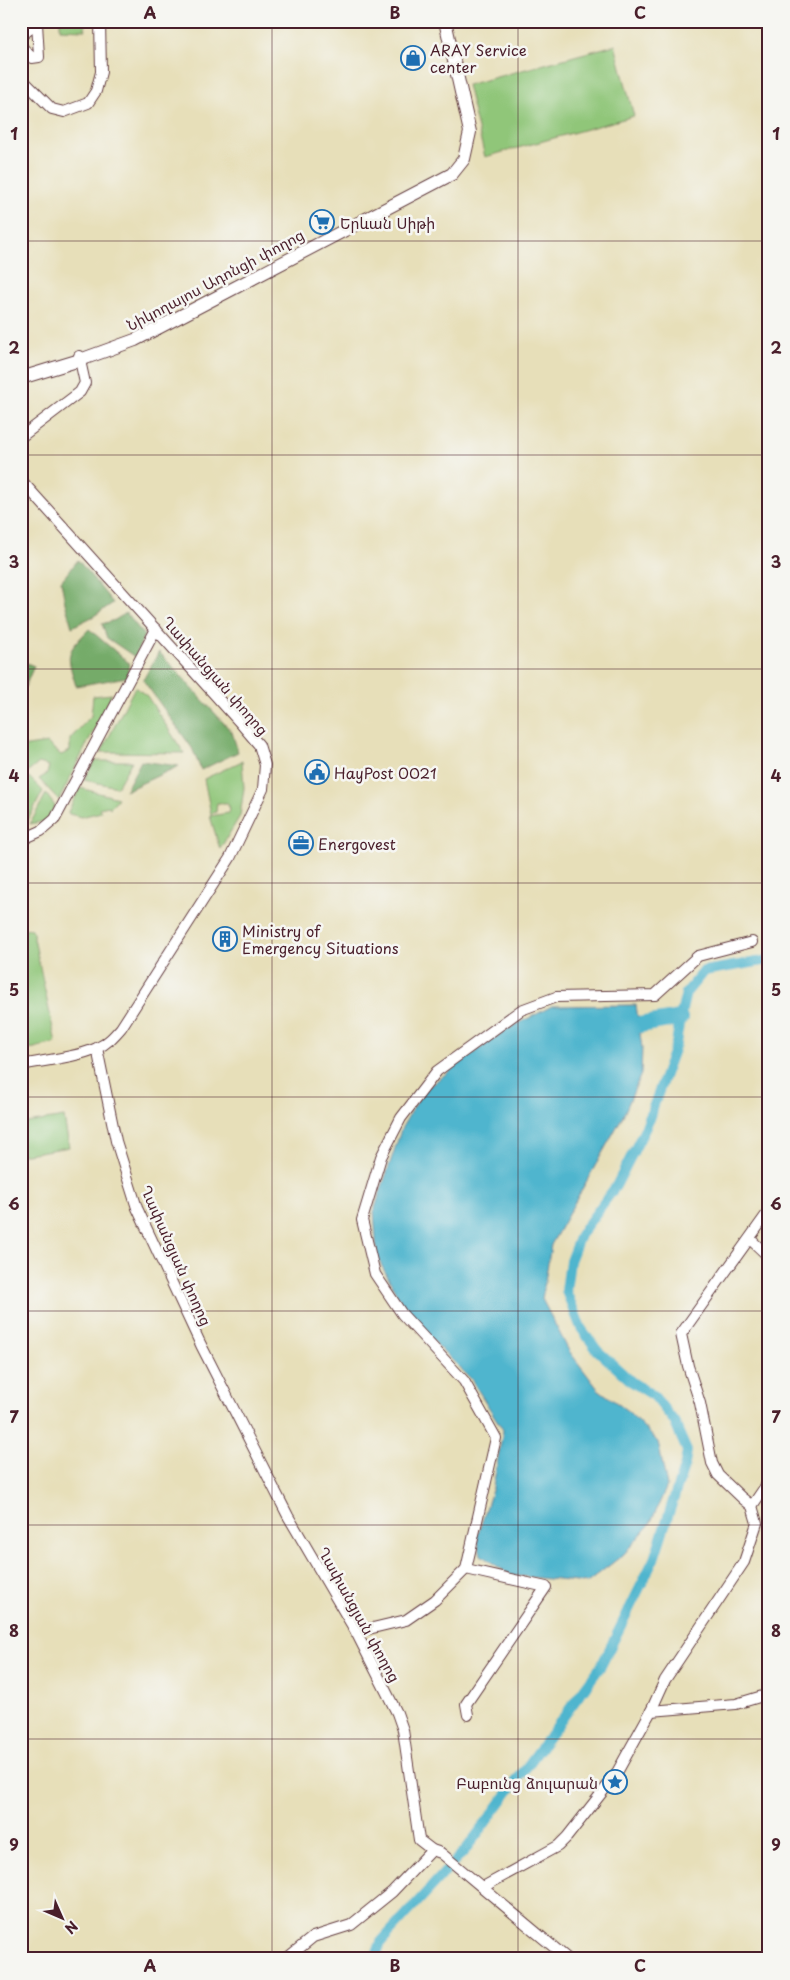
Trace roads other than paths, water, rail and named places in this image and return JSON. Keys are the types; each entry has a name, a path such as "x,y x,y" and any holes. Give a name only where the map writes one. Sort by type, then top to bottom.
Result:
{"street":[{"path":"21,78 52,109 64,112 88,103 96,91 101,72 100,21"},
{"path":"440,21 464,130 462,158"},
{"path":"445,21 470,132 462,158"},
{"path":"21,36 36,22 39,57 32,58 21,46"},
{"name":"Նիկողայոս Ադոնցի փողոց","path":"21,378 80,358 134,336 449,170 462,158"},
{"path":"21,436 80,392 85,383 80,358"},
{"name":"Նիկողայոս Ադոնցի փողոց","path":"21,373 80,358"},
{"name":"Ղափանցյան փողոց","path":"21,480 259,745 265,765 263,789 230,858 130,1016 110,1040 97,1048 116,1141 137,1208 202,1345 288,1516 356,1632 397,1713 403,1730 419,1840 483,1887"},
{"path":"21,840 41,831 55,819 156,629"},
{"path":"356,1632 406,1620 435,1600 466,1569 496,1438 464,1381 402,1314 375,1274 362,1220 381,1157 401,1118 437,1071 522,1010 556,997 655,995 698,956 752,942"},
{"path":"21,1065 65,1057 97,1048"},
{"path":"568,1959 483,1887 558,1846 567,1837 614,1776 651,1711 665,1680 744,1562 757,1523 752,1506 718,1476 712,1463 700,1402 688,1366 681,1334 769,1211"},
{"path":"750,1239 769,1257"},
{"path":"752,1506 769,1481"},
{"path":"466,1569 546,1587 466,1704 468,1715"},
{"path":"651,1711 736,1704 769,1694"},
{"path":"286,1959 313,1937 351,1925 437,1852"}],"water":[{"path":"636,1005 642,1048 641,1074 624,1114 551,1245 542,1299 569,1351 598,1389 629,1412 658,1442 667,1486 650,1524 624,1554 587,1583 510,1575 481,1555 477,1537 493,1487 503,1430 471,1379 409,1317 377,1257 374,1211 402,1127 424,1090 504,1031 552,1006"}],"waterway":[{"path":"375,1959 381,1942 467,1848 601,1666 654,1559 685,1464 687,1451 674,1421 654,1396 632,1382 597,1350 581,1328 566,1291 570,1261 580,1235 616,1186 646,1127 676,1044 686,993 704,971 769,960"},
{"path":"639,1025 680,1018"}],"place":[{"name":"ARAY Service center","path":"413,58"},
{"name":"Երևան Սիթի","path":"322,222"},
{"name":"HayPost 0021","path":"317,772"},
{"name":"Energovest","path":"301,843"},
{"name":"Ministry of Emergency Situations","path":"225,939"},
{"name":"Բաբունց ձուլարան","path":"615,1782"}]}
